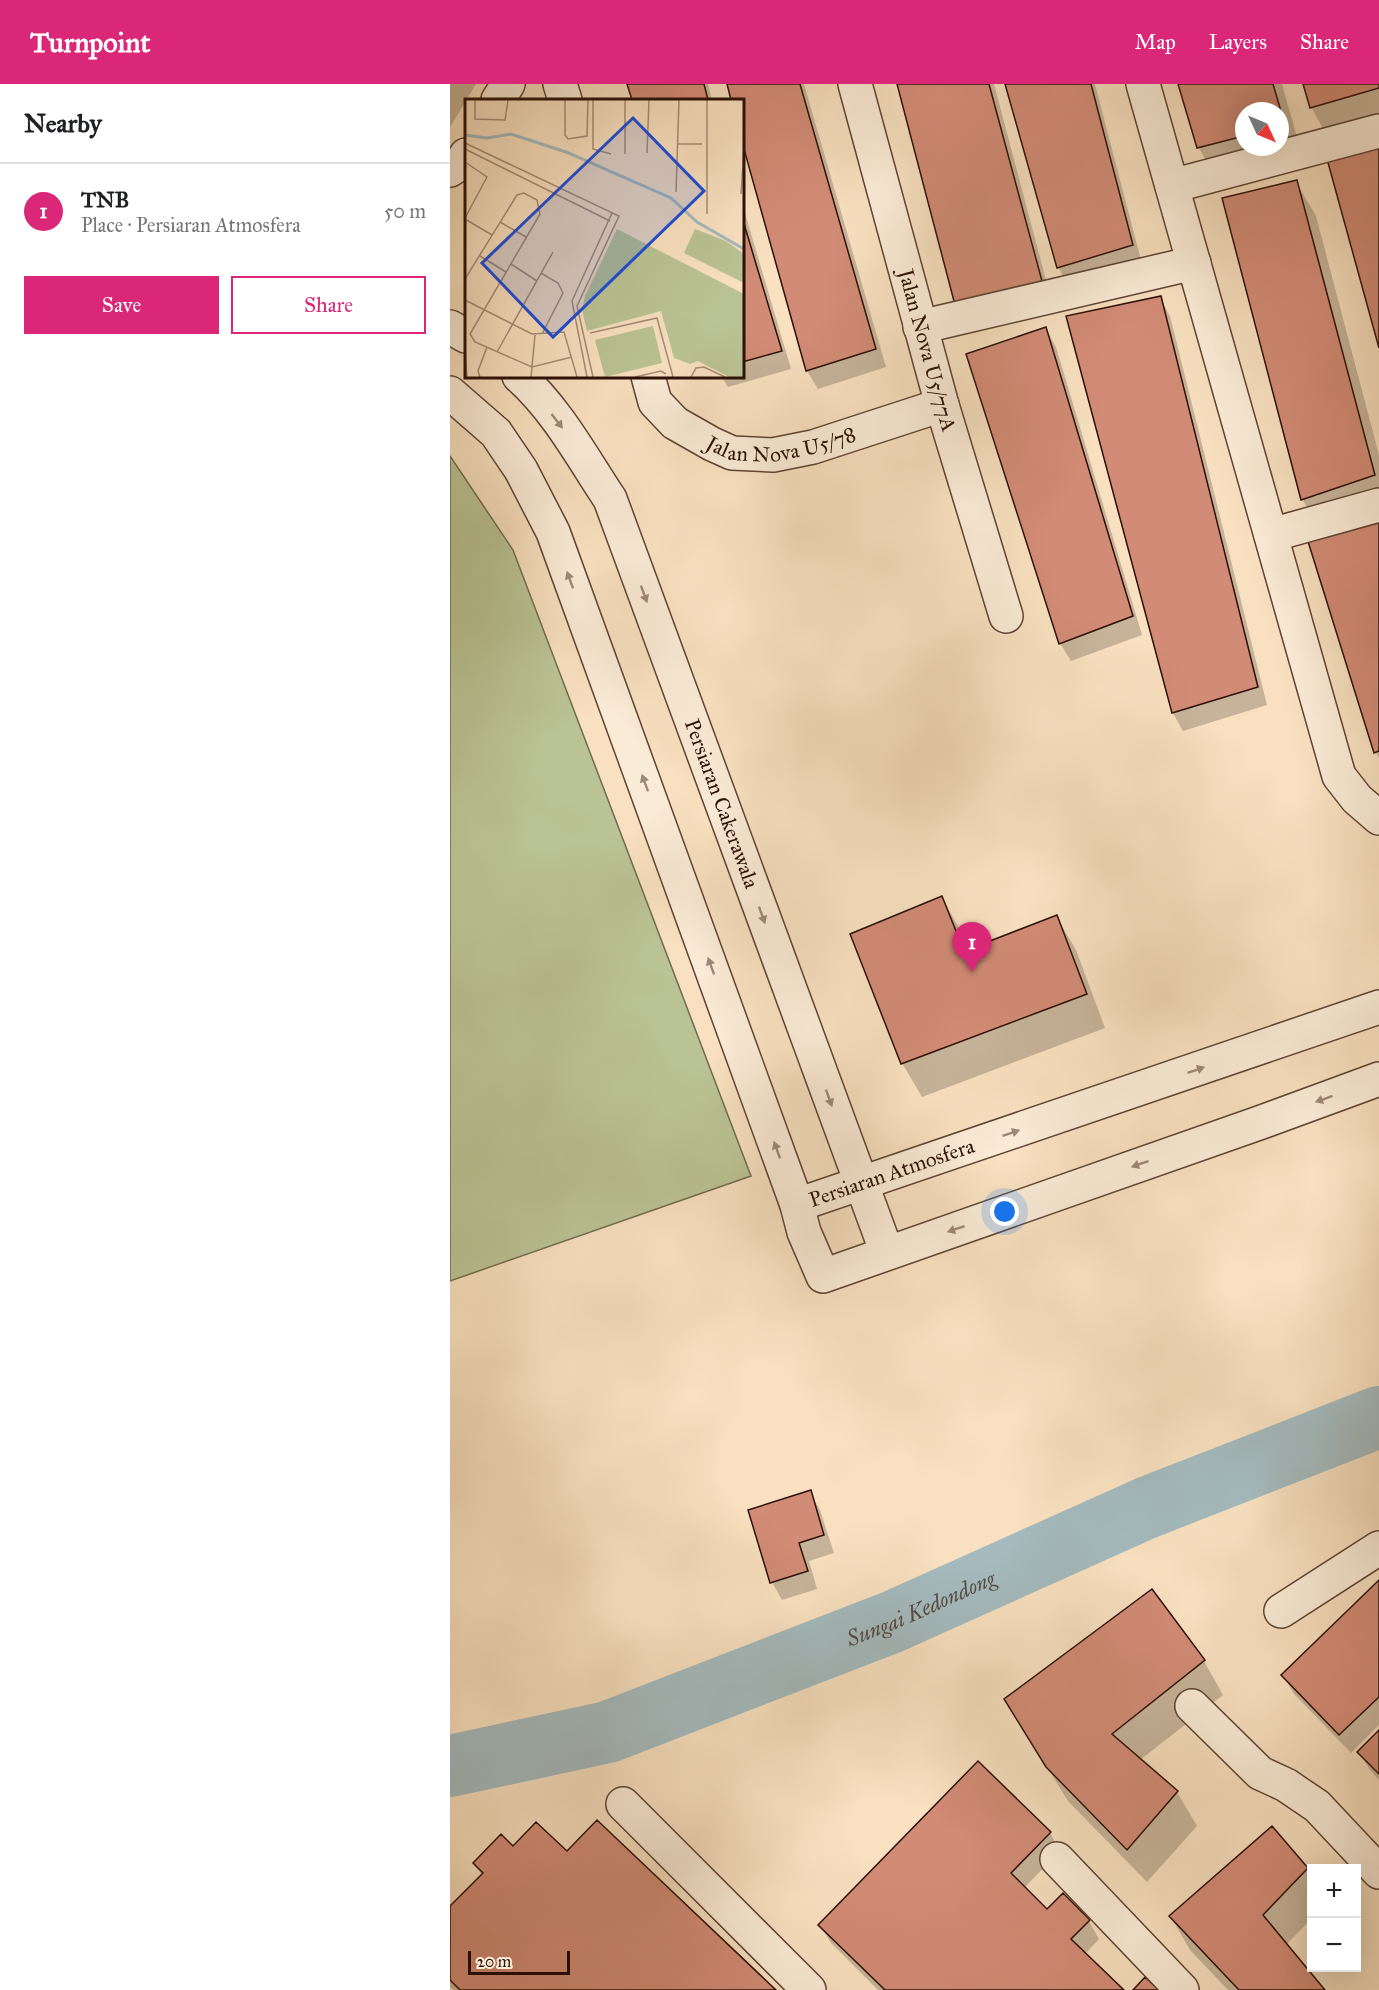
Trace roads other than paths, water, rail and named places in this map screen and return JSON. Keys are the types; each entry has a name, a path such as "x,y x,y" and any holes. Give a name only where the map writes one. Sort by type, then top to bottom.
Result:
{"street":[{"path":"499,99 508,84"},
{"path":"560,84 565,99"},
{"name":"Jalan Nova U5/77A","path":"855,84 920,327 1005,616"},
{"path":"1143,84 1339,776 1357,799 1379,818"},
{"path":"1172,186 1379,131"},
{"path":"450,170 462,162 465,157"},
{"path":"920,327 1194,263"},
{"path":"450,327 465,335"},
{"name":"Persiaran Cakerawala","path":"521,378 564,429 610,499 887,1253"},
{"name":"Jalan Nova U5/78","path":"649,378 655,402 675,423 732,453 773,455 813,447 942,405"},
{"path":"450,393 496,433 521,470 553,532 797,1205"},
{"path":"1271,535 1379,505"},
{"name":"Persiaran Atmosfera","path":"1379,1007 797,1205 804,1232 823,1276 1379,1079"},
{"path":"1281,1611 1379,1548"},
{"path":"1191,1706 1260,1773 1286,1785 1317,1806 1379,1872"},
{"path":"623,1804 808,1990"},
{"path":"1057,1859 1182,1990"}],"waterway":[{"name":"Sungai Kedondong","path":"450,1766 608,1732 892,1622 1146,1508 1379,1417"}],"place":[{"name":"TNB","path":"972,972"}]}
